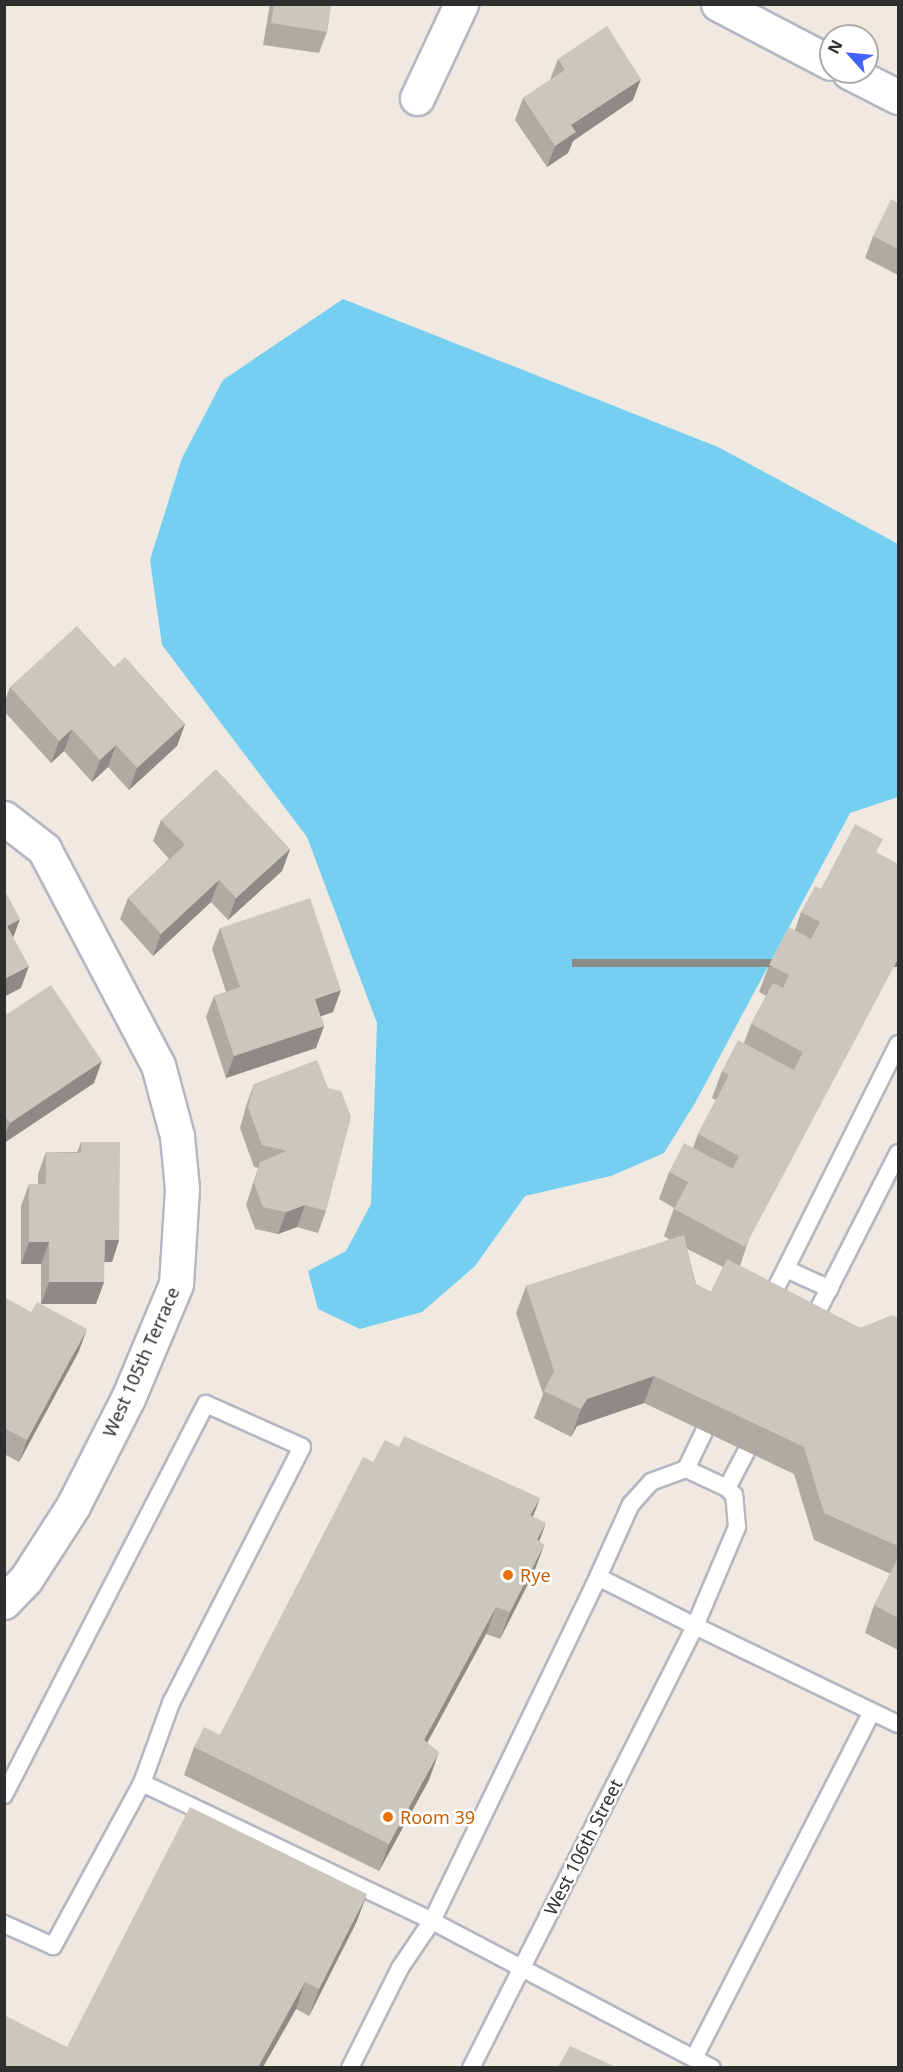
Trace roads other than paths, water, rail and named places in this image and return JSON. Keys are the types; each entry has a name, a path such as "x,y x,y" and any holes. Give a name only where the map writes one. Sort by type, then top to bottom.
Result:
{"street":[{"path":"417,98 462,4"},
{"path":"718,4 819,57"},
{"path":"872,84 898,98"},
{"name":"West 105th Terrace","path":"4,818 44,849 158,1065 177,1136 182,1189 176,1284 132,1388 73,1506 26,1579 4,1602"}],"lane":[{"path":"765,1310 898,1044"},
{"path":"806,1333 898,1154"},
{"path":"786,1269 830,1289"},
{"path":"4,1795 206,1404 302,1447 171,1703 142,1783 53,1946 4,1924"},
{"path":"350,2067 400,1968 432,1921 631,1504 651,1482 686,1469 704,1432"},
{"path":"686,1469 727,1488 746,1452"},
{"name":"West 106th Street","path":"471,2067 695,1626 737,1527 734,1496 727,1488"},
{"path":"598,1577 898,1724"},
{"path":"694,2058 872,1712"},
{"path":"142,1783 432,1921 712,2067"}],"water":[{"path":"343,299 718,447 898,544 898,797 850,813 695,1103 664,1153 611,1176 525,1196 475,1266 422,1312 360,1329 318,1309 308,1271 346,1251 371,1204 377,1023 307,837 162,645 150,560 182,458 223,380"}],"place":[{"name":"Rye","path":"508,1575"},
{"name":"Room 39","path":"388,1817"}]}
